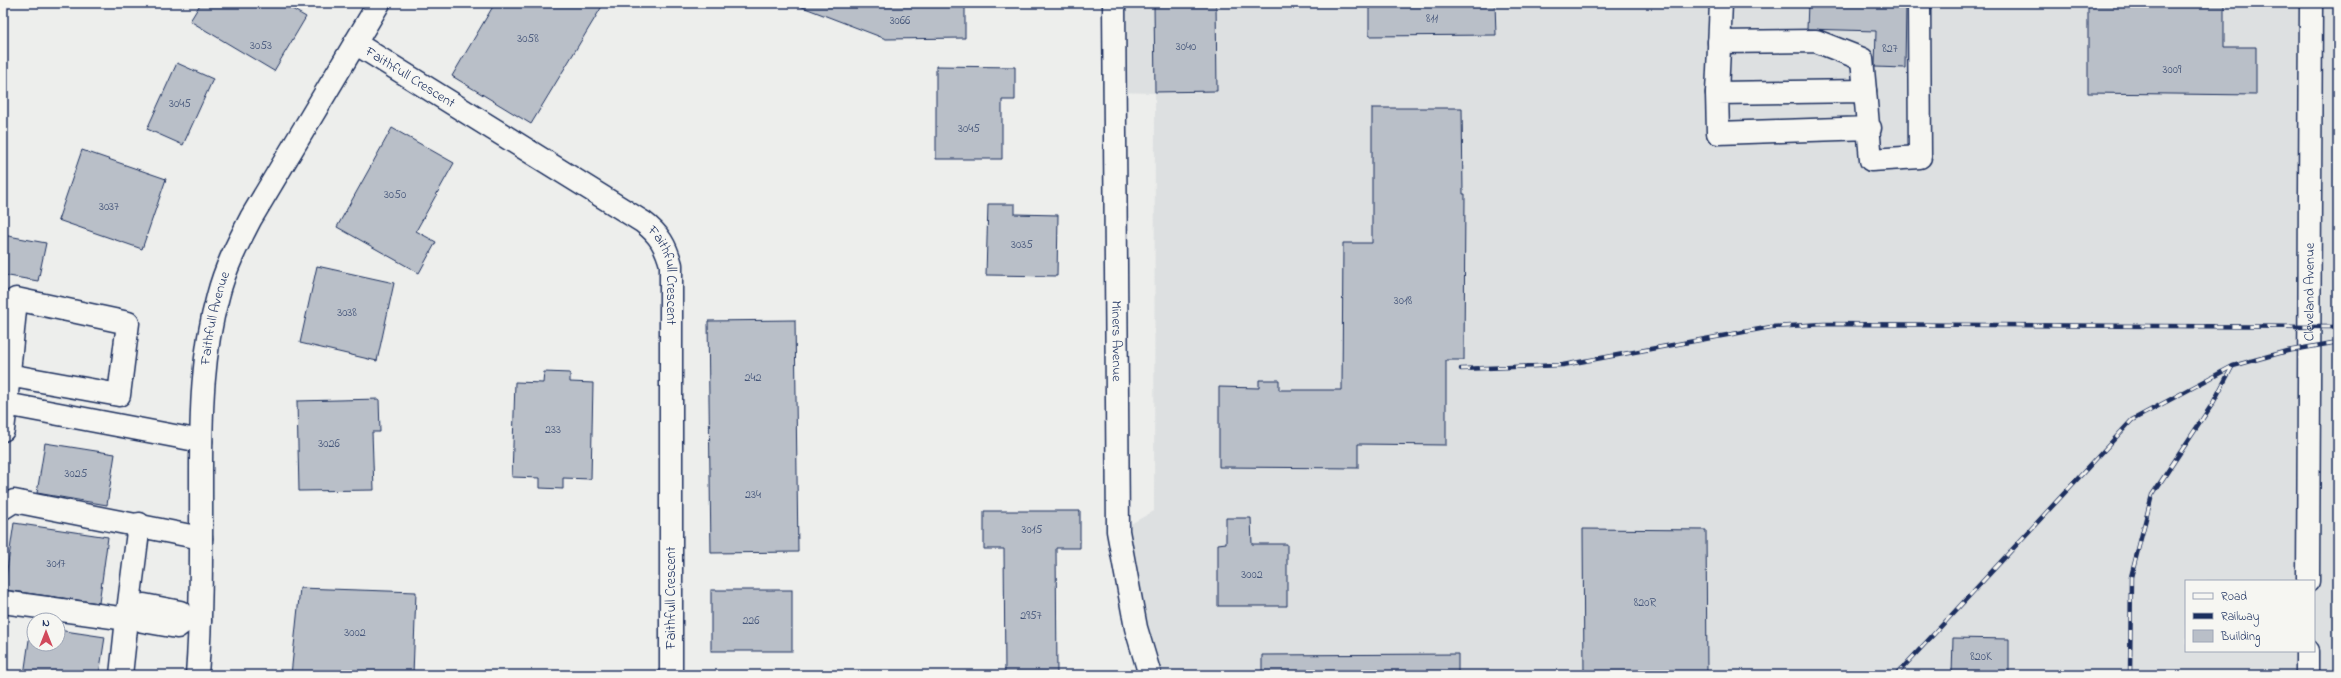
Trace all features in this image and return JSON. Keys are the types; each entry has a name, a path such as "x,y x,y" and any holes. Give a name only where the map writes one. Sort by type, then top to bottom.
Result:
{"street":[{"name":"Faithfull Avenue","path":"197,675 193,621 201,538 201,408 210,332 218,295 232,254 251,218 378,3"},
{"name":"Miners Avenue","path":"1114,3 1118,531 1136,628 1150,675"},
{"path":"1721,3 1717,93 1718,133 1870,128"},
{"path":"1719,42 1816,41 1862,59 1870,128 1871,160 1920,157 1919,3"},
{"name":"Cleveland Avenue","path":"2308,580 2310,3"},
{"name":"Faithfull Crescent","path":"354,43 643,222 661,240 668,252 671,265 671,675"},
{"path":"1717,93 1866,91"},
{"path":"3,430 8,375 16,299 128,323 119,395 8,375"},
{"path":"6,404 201,441"},
{"path":"3,508 14,501 139,524 201,538"},
{"path":"121,675 130,613 139,524"},
{"path":"3,602 130,613 144,605 180,612 193,621"},
{"path":"2307,652 2307,675"}],"shaded area":[{"path":"1114,3 2338,3 2338,675 1150,675 1118,531 1154,511 1155,93 1113,92"}],"building":[{"path":"201,3 282,3 306,17 274,71 190,21"},
{"path":"495,3 604,3 531,124 452,76"},
{"path":"792,3 965,3 965,38 886,39"},
{"path":"1154,3 1216,3 1217,91 1155,92"},
{"path":"1369,3 1495,3 1496,35 1369,36"},
{"path":"1808,3 1906,3 1905,68 1875,67 1876,31 1807,29"},
{"path":"2088,3 2224,3 2224,47 2256,47 2256,95 2088,93"},
{"path":"177,63 213,79 183,145 147,129"},
{"path":"936,66 1015,67 1015,100 1002,100 1002,159 936,159"},
{"path":"1372,108 1462,108 1463,194 1465,194 1464,360 1446,360 1446,445 1358,444 1358,468 1219,467 1219,387 1259,388 1259,380 1279,380 1279,390 1342,390 1343,243 1372,243"},
{"path":"392,128 454,163 416,231 436,242 419,273 337,227"},
{"path":"82,150 166,179 142,249 58,220"},
{"path":"988,204 1015,204 1015,214 1058,215 1057,276 986,275"},
{"path":"3,235 46,243 38,281 3,275"},
{"path":"317,266 394,283 377,361 300,343"},
{"path":"795,320 798,552 711,553 708,321"},
{"path":"544,372 570,373 570,382 593,383 591,479 563,478 563,489 540,488 540,478 512,477 515,382 543,383"},
{"path":"379,399 380,432 372,432 374,490 299,491 297,401"},
{"path":"45,443 115,454 107,505 37,493"},
{"path":"984,511 1080,511 1080,548 1056,548 1057,675 1005,675 1004,549 984,549"},
{"path":"1226,518 1251,518 1252,544 1287,544 1287,606 1218,606 1218,544 1226,543"},
{"path":"14,523 108,537 99,603 4,590"},
{"path":"1583,529 1706,530 1707,675 1584,675"},
{"path":"300,588 416,592 413,675 291,675"},
{"path":"711,590 792,590 792,651 711,651"},
{"path":"66,631 105,637 99,675 24,675 27,652 66,652"},
{"path":"1953,638 2009,639 2009,675 1952,675"},
{"path":"1458,654 1458,675 1262,675 1262,655"}],"railway":[{"path":"1461,369 1563,365 1771,327 1824,324 2338,327"},
{"path":"1896,675 2132,420 2233,366 2287,351 2338,342"},
{"path":"2130,675 2131,577 2152,495 2213,403 2232,367"}]}
